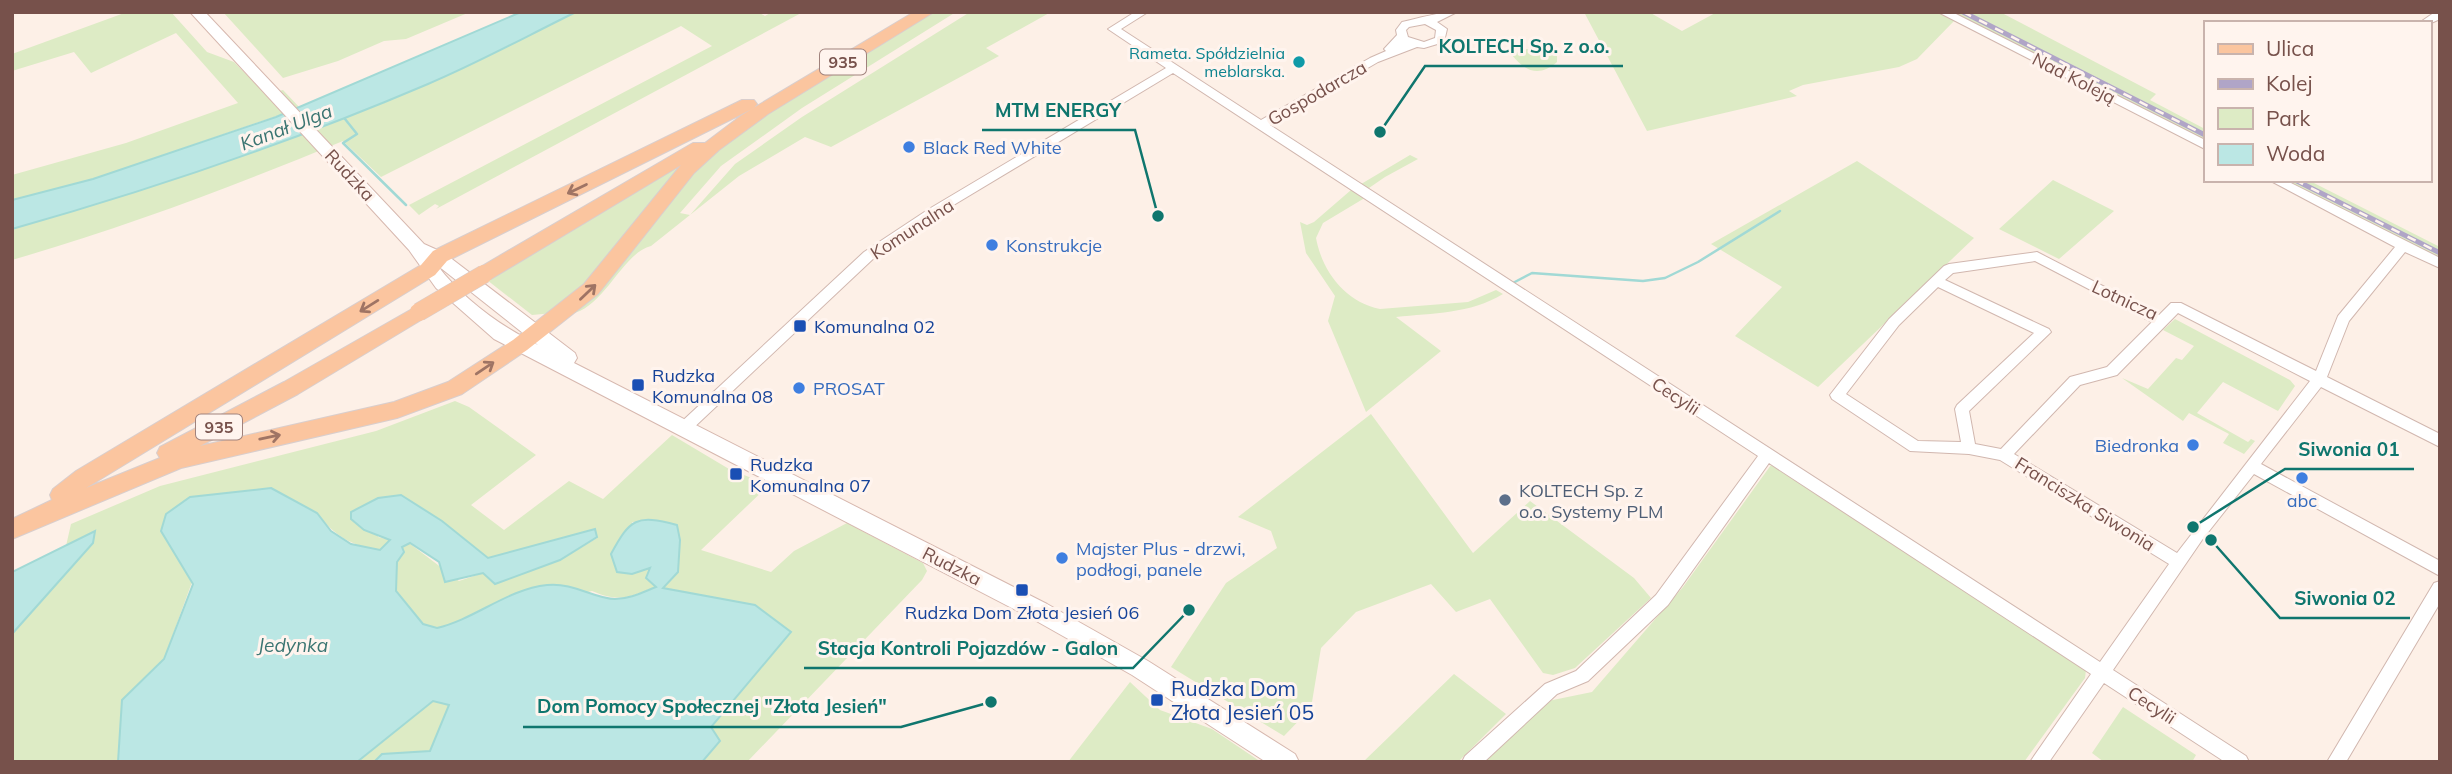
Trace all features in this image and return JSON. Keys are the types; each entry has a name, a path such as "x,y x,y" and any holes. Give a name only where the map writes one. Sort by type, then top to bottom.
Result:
{"main road":[{"name":"935","path":"755,108 904,12"},
{"name":"935","path":"12,530 217,428 755,108 926,12"},
{"path":"61,495 84,477 433,264 755,108"},
{"path":"44,514 177,460 428,400 455,388 527,340 592,289 688,169 755,108"},
{"name":"935","path":"12,517 217,417 418,309"}],"street":[{"name":"Rudzka","path":"197,12 433,264 477,317 527,340 683,429 1039,611 1140,667 1287,762"},
{"name":"Cecylii","path":"1143,12 1113,29 2240,762"},
{"name":"Gospodarcza","path":"1374,61 1402,36 1402,29 1406,24 1427,21 1454,12"},
{"name":"Gospodarcza","path":"1260,126 1374,61 1414,44 1438,42 1444,35 1441,27 1454,12"},
{"name":"Nad Koleją","path":"1943,12 2204,144"},
{"path":"1427,21 1441,27"},
{"path":"1402,36 1414,44"},
{"name":"Komunalna","path":"683,429 869,255 933,212 1172,69"},
{"path":"2278,182 2440,264"},
{"path":"2039,762 2179,562 2320,378 2343,319 2403,246"},
{"name":"Lotnicza","path":"1837,395 1894,322 1949,270 2037,256 2160,321 2176,306 2440,441"},
{"path":"1936,281 2044,332 1962,409 1969,448"},
{"path":"2004,454 2075,381 2112,371 2160,321"},
{"name":"Franciszka Siwonia","path":"1837,395 1915,447 1969,448 2004,454 2179,562"},
{"path":"1471,762 1551,689 1582,676 1662,600 1768,455"},
{"path":"2252,466 2440,569"},
{"path":"2336,762 2440,588"}],"green space":[{"path":"127,12 171,12 207,52 234,62 266,94 283,90 300,108 93,179 12,200 12,175 126,143 238,103 176,33 91,73 74,52 12,71 12,54"},
{"path":"223,12 470,12 406,39 384,41 338,61 283,78"},
{"path":"576,12 758,12 765,16 772,12 803,12 436,209 439,206 435,204 419,215 409,205 712,46 681,26 381,177 343,141 179,205 12,260 12,229 170,181 326,125 447,76"},
{"path":"933,12 956,12 802,108 721,166 680,213 690,215 631,259 593,302 570,314 699,162 779,105"},
{"path":"970,12 1051,12 986,48 999,56 831,147 805,137 739,176 690,215 735,164 802,117"},
{"path":"1584,12 1649,12 1682,31 1717,12 2000,12 2156,94 2150,100 2204,128 2204,142 1954,21 1917,59 1899,67 1803,85 1789,91 1797,96 1647,131"},
{"path":"1524,49 1544,50 1557,55 1557,62 1545,70 1527,69 1512,55"},
{"path":"708,145 588,285 553,313 532,315 487,280"},
{"path":"1410,155 1418,159 1385,177 1369,188 1363,199 1323,223 1316,238 1330,273 1356,300 1380,309 1468,302 1496,290 1503,294 1464,309 1396,317 1441,351 1366,412 1328,321 1335,296 1306,253 1300,222 1307,225 1314,222 1351,190"},
{"path":"1857,161 1974,238 1818,387 1735,336 1782,287 1711,244"},
{"path":"2053,180 2114,211 2059,259 1999,229"},
{"path":"2284,182 2312,182 2440,247 2440,261"},
{"path":"2175,319 2290,380 2295,386 2278,411 2223,382 2197,413 2248,442 2251,439 2255,441 2244,454 2223,443 2229,434 2189,413 2183,421 2122,378 2148,389 2176,358 2182,360 2194,346 2163,330"},
{"path":"455,401 469,407 536,455 471,505 504,530 569,481 603,499 672,435 729,469 769,485 701,550 771,572 794,551 847,523 923,563 927,571 922,580 747,762 702,762 720,741 711,727 791,632 755,605 662,588 660,521 632,522 644,569 651,567 646,578 657,586 618,598 592,591 437,628 423,624 396,591 397,562 401,547 409,543 459,581 483,573 508,580 522,571 560,560 597,538 595,529 488,558 442,521 401,495 378,498 378,537 390,540 380,550 344,539 317,513 161,531 192,582 164,659 122,700 118,762 12,762 12,634 95,531 66,546 71,524 160,486 376,431"},
{"path":"1371,414 1473,553 1530,501 1634,578 1651,598 1575,668 1553,675 1543,673 1490,599 1456,612 1431,584 1356,612 1321,648 1311,708 1284,736 1171,667 1226,583 1277,548 1271,531 1238,517"},
{"path":"1771,465 2086,670 2085,678 2024,762 1480,762 1548,701 1592,692 1683,587"},
{"path":"1454,674 1506,714 1458,762 1363,762"},
{"path":"1130,682 1160,710 1212,729 1261,762 1068,762"},
{"path":"433,701 449,705 430,751 382,754 374,762 357,762"},
{"path":"2123,707 2196,755 2192,762 2104,762 2092,753"}],"water":[{"name":"Kanał Ulga","path":"521,12 576,12 447,76 326,126 170,181 12,229 12,200 93,179 276,117"},
{"name":"Jedynka","path":"271,488 317,513 331,531 351,544 380,550 390,540 364,530 351,519 351,512 378,498 401,495 442,521 488,558 595,529 597,537 560,560 495,584 483,573 445,582 439,562 410,543 402,547 404,552 397,562 396,591 423,624 437,628 519,592 547,585 566,586 615,599 631,597 656,587 646,578 650,568 632,574 617,572 611,554 629,527 636,522 652,520 677,525 680,540 678,572 663,588 755,605 791,632 711,727 720,741 702,762 374,762 382,754 430,751 449,705 433,701 357,762 118,762 122,700 164,659 193,584 161,531 166,514 190,497"},
{"path":"95,531 93,543 12,634 12,572"}],"waterway":[{"path":"345,119 357,134 343,143 406,205"},
{"path":"1511,284 1532,273 1643,281 1665,278 1698,262 1780,211"}],"railway":[{"path":"1963,12 2204,134"},
{"path":"2299,182 2440,253"}],"place":[{"name":"Rameta. Spółdzielnia meblarska.","path":"1299,62"},
{"name":"KOLTECH Sp. z o.o.","path":"1380,132"},
{"name":"Black Red White","path":"909,147"},
{"name":"MTM ENERGY","path":"1158,216"},
{"name":"Konstrukcje","path":"992,245"},
{"name":"Komunalna 02","path":"800,326"},
{"name":"Rudzka Komunalna 08","path":"638,385"},
{"name":"PROSAT","path":"799,388"},
{"name":"Biedronka","path":"2193,445"},
{"name":"Rudzka Komunalna 07","path":"736,474"},
{"name":"abc","path":"2302,478"},
{"name":"KOLTECH Sp. z o.o. Systemy PLM","path":"1505,500"},
{"name":"Siwonia 01","path":"2193,527"},
{"name":"Siwonia 02","path":"2211,540"},
{"name":"Majster Plus - drzwi, podłogi, panele","path":"1062,558"},
{"name":"Rudzka Dom Złota Jesień 06","path":"1022,590"},
{"name":"Stacja Kontroli Pojazdów - Galon","path":"1189,610"},
{"name":"Rudzka Dom Złota Jesień 05","path":"1157,700"},
{"name":"Dom Pomocy Społecznej \"Złota Jesień\"","path":"991,702"}]}
